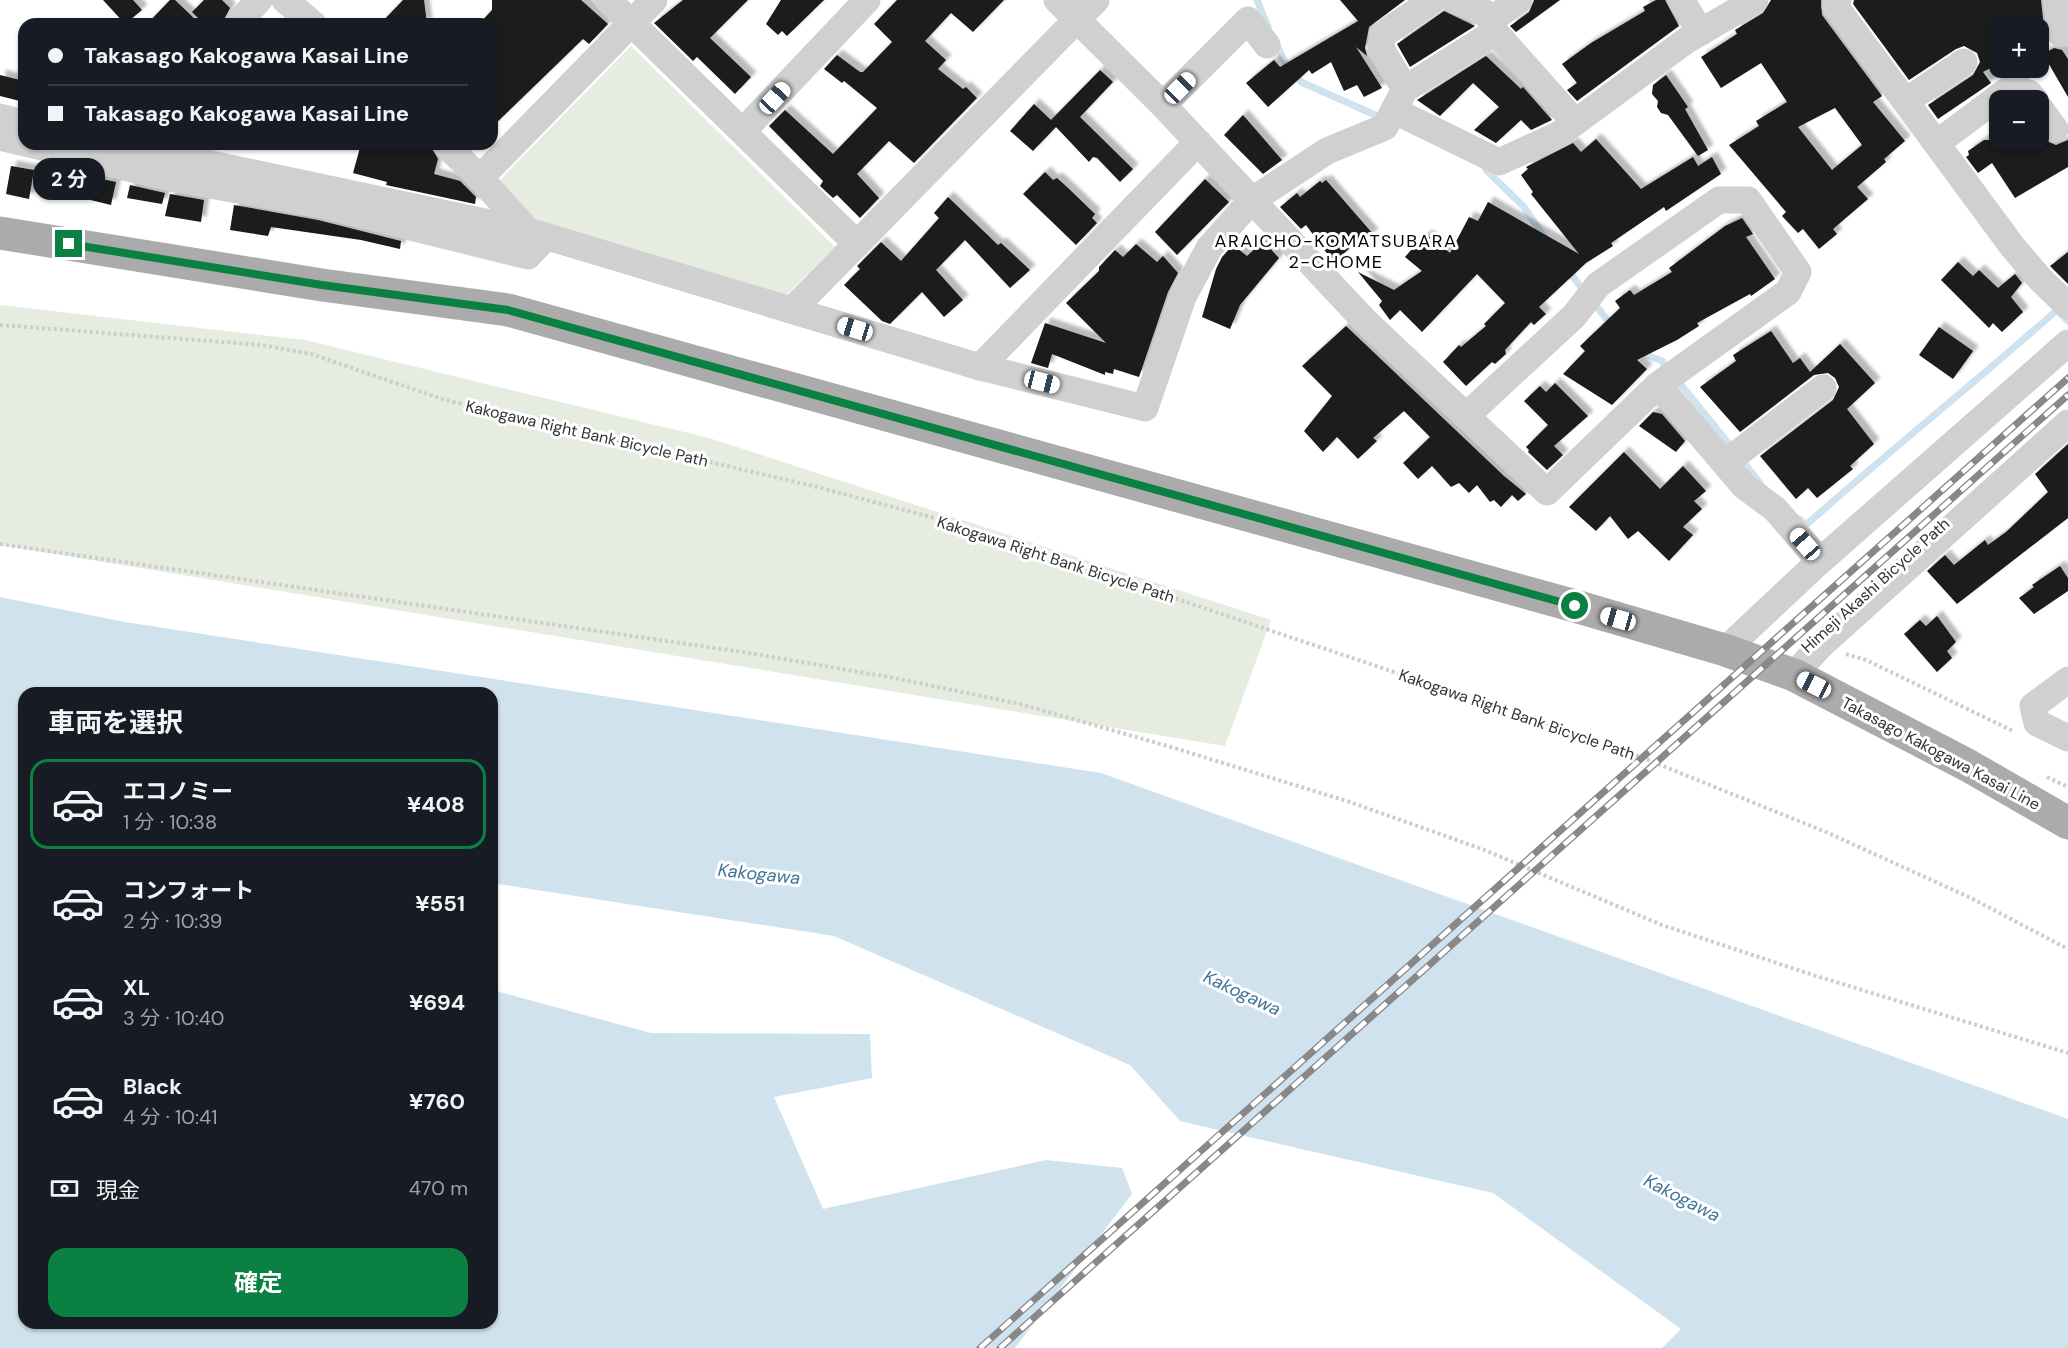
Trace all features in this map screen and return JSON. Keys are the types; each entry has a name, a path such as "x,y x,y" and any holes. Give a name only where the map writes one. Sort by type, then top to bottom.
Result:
{"main road":[{"name":"Takasago Kakogawa Kasai Line","path":"0,232 322,285 508,310 1106,478 1443,569 1725,650 1794,675 1969,766 2068,823"}],"street":[{"path":"242,18 259,0"},
{"path":"285,0 306,18"},
{"path":"608,0 744,130 857,244"},
{"path":"480,178 654,0"},
{"path":"744,130 867,0"},
{"path":"1057,0 1163,105 1364,320 1466,416 1547,492 1658,385 1788,292 1798,272 1748,200 1719,200 1598,285 1574,316 1466,416"},
{"path":"792,310 1096,0"},
{"path":"1433,0 1382,35 1381,49 1400,100 1499,162 1558,135 1701,32 1755,0"},
{"path":"1455,0 1485,13 1493,26 1575,122"},
{"path":"183,151 537,234 980,367 1145,408 1183,297 1209,248 1251,201 1327,151 1385,127 1400,100 1493,26 1519,0"},
{"path":"1681,0 1701,32"},
{"path":"2056,0 2061,34"},
{"path":"1835,2 2012,246 2041,280 2068,306"},
{"path":"1163,105 1248,20 1267,45"},
{"path":"1906,101 1964,62"},
{"path":"1937,143 1989,104"},
{"path":"0,117 18,122"},
{"path":"2049,121 2055,129"},
{"path":"0,137 18,142"},
{"path":"980,367 1198,142"},
{"path":"54,150 165,177 321,205 528,256 537,234"},
{"path":"451,150 537,234"},
{"path":"1725,650 1820,561 2068,343"},
{"path":"1658,385 1744,486 1775,509 1820,561"},
{"path":"1725,463 1823,388"},
{"path":"1794,675 1820,646 2068,423"},
{"path":"2068,680 2033,706 2037,723 2068,738"}],"path":[{"name":"Kakogawa Right Bank Bicycle Path","path":"0,324 262,345 311,354 445,400 810,486 942,520 1611,745 1826,832 1971,898 2068,949"},
{"path":"0,544 749,653 894,678 1020,704 1350,802 1482,849 1662,925 1813,975 2068,1053"},
{"path":"1820,646 1866,660 2019,734"},
{"path":"2040,774 2068,787"}],"shaded area":[{"path":"631,46 835,247 783,298 537,223 497,183"},
{"path":"0,305 305,340 709,438 1271,620 1225,746 0,545"}],"water":[{"name":"Kakogawa","path":"0,597 125,622 1101,773 2068,1119 2068,1348 1662,1348 1681,1329 1493,1193 1180,1121 1130,1065 834,936 498,884 498,687 18,687 18,1329 498,1329 498,992 651,1033 870,1034 872,1078 774,1097 823,1209 1046,1160 1122,1168 1132,1194 1015,1348 0,1348"}],"building":[{"path":"103,0 133,0 142,10 132,18 120,18"},
{"path":"170,0 175,0 194,18 153,18"},
{"path":"204,0 222,0 230,8 225,18 198,18 192,12"},
{"path":"403,0 424,0 426,18 386,18"},
{"path":"492,0 581,0 608,24 589,44 583,39 498,121 498,18 485,18 492,10"},
{"path":"683,0 748,0 710,38 751,77 735,94 697,57 693,61 654,23"},
{"path":"781,0 824,0 787,36 782,31 778,35 766,24"},
{"path":"897,0 1004,0 973,32 951,13 925,41 946,60 938,69 963,89 966,87 977,98 914,163 889,141 857,174 879,198 860,218 837,195 833,198 820,186 823,181 769,126 785,110 833,154 877,108 844,81 842,83 824,69 837,55 863,72 892,42 874,24"},
{"path":"1340,0 1405,0 1369,27 1365,48 1367,56 1356,47 1382,88 1364,97 1357,85 1344,91 1331,62 1312,74 1309,70 1268,107 1246,83 1274,60 1280,67 1358,21"},
{"path":"1534,0 1560,0 1516,32 1510,26 1529,12"},
{"path":"1656,0 1665,0 1679,26 1577,101 1567,90 1577,83 1562,64 1591,43 1645,11 1643,7"},
{"path":"1771,0 1821,0 1822,15 1882,96 1873,102 1905,141 1884,159 1886,162 1857,187 1868,199 1833,229 1837,234 1819,249 1803,229 1798,233 1782,216 1786,212 1729,145 1759,126 1756,121 1787,102 1761,63 1721,88 1701,57 1737,34 1735,30 1763,13","holes":["1835,108 1862,145 1832,170 1798,127"]},
{"path":"1854,0 2041,0 2043,18 1989,18 1989,69 1983,72 1991,83 1938,119 1928,105 1973,75 1980,62 1977,53 1964,46 1956,49 1909,80 1853,4"},
{"path":"1444,11 1475,26 1410,67 1397,44"},
{"path":"2054,48 2062,50 2068,59 2068,97 2049,64 2049,51"},
{"path":"1486,56 1521,89 1523,87 1552,120 1531,130 1521,120 1496,143 1474,130 1499,107 1473,83 1440,116 1417,100"},
{"path":"1100,70 1113,82 1080,117 1133,169 1120,182 1097,158 1093,157 1089,162 1056,127 1033,151 1010,131 1034,104 1051,120"},
{"path":"0,75 18,80 18,100 0,96"},
{"path":"1666,75 1688,107 1685,109 1708,150 1698,156 1668,115 1661,113 1657,107 1658,101 1652,94 1653,85"},
{"path":"1243,115 1282,160 1263,174 1224,135"},
{"path":"1596,139 1641,189 1693,157 1698,166 1712,157 1721,174 1666,211 1664,207 1611,243 1613,246 1586,263 1539,307 1546,314 1534,325 1531,322 1505,350 1506,354 1495,364 1492,362 1466,386 1443,362 1459,345 1461,347 1486,326 1484,324 1505,303 1477,274 1422,332 1400,310 1390,320 1379,305 1382,301 1358,272 1394,290 1422,271 1405,257 1418,242 1427,235 1450,253 1469,217 1478,221 1488,202 1579,254 1531,194 1533,192 1521,175 1528,169 1526,167 1573,143 1581,152"},
{"path":"1984,140 1989,140 1989,150 2049,150 2049,142 2056,145 2068,140 2068,167 2015,198 1992,163 1978,173 1966,157 1969,155 1968,151"},
{"path":"359,150 433,150 438,159 434,174 460,181 476,197 475,204 386,185 387,182 353,173"},
{"path":"11,166 34,170 29,199 6,194"},
{"path":"70,172 116,182 111,205 66,194"},
{"path":"1045,172 1053,180 1057,178 1095,214 1092,218 1097,223 1076,245 1023,194"},
{"path":"1205,179 1229,202 1177,255 1155,232"},
{"path":"1326,180 1373,234 1355,248 1353,245 1334,263 1306,225 1301,229 1280,207 1297,193 1300,197 1320,181 1322,183"},
{"path":"130,185 165,193 162,204 127,198"},
{"path":"170,194 204,200 201,222 165,216"},
{"path":"948,197 998,245 1001,243 1030,270 1010,288 965,240 936,270 963,300 944,317 922,292 890,324 882,321 844,285 860,269 857,266 881,242 901,261 939,218 934,213"},
{"path":"234,205 318,220 401,241 400,249 361,240 271,227 268,236 230,230"},
{"path":"1742,218 1753,234 1746,237 1775,279 1751,296 1750,294 1697,323 1699,326 1677,340 1637,360 1647,369 1612,405 1563,374 1585,351 1580,346 1620,308 1615,301 1630,290 1634,295 1672,272 1669,268 1725,226"},
{"path":"1263,241 1279,258 1240,305 1230,329 1202,317 1216,269 1222,257 1233,245 1247,256"},
{"path":"1136,244 1157,262 1163,256 1178,273 1168,292 1139,377 1114,369 1113,374 1105,372 1105,375 1052,354 1048,368 1031,363 1045,323 1106,343 1066,303 1099,271 1099,267 1115,250 1123,257"},
{"path":"2068,252 2068,284 2050,266"},
{"path":"1958,262 1973,276 1979,270 1998,288 2015,274 2022,283 2011,297 2023,312 2002,332 1993,323 1989,328 1941,280"},
{"path":"1346,326 1504,476 1526,494 1518,501 1512,495 1501,507 1494,500 1490,502 1477,485 1469,493 1459,483 1451,487 1432,466 1418,479 1403,463 1430,437 1404,411 1373,438 1377,441 1358,459 1337,437 1323,452 1304,431 1332,396 1302,366"},
{"path":"1939,327 1973,351 1953,379 1919,355"},
{"path":"1771,331 1793,363 1800,358 1810,372 1840,344 1875,383 1847,409 1874,444 1850,466 1853,469 1817,498 1808,488 1796,499 1760,456 1833,400 1839,387 1835,378 1828,373 1814,375 1740,432 1700,387 1736,361 1733,355"},
{"path":"1555,383 1588,416 1554,446 1563,455 1547,470 1528,452 1526,447 1548,425 1524,401 1540,386 1546,392"},
{"path":"1653,412 1662,414 1685,441 1676,452 1639,426"},
{"path":"2068,444 2068,518 1957,604 1927,571 1945,555 1954,565 1985,540 1988,545 2006,532 2048,492 2035,474"},
{"path":"1624,452 1660,489 1683,466 1706,491 1694,501 1702,509 1683,527 1693,535 1669,561 1638,531 1628,539 1610,516 1596,531 1569,507"},
{"path":"2060,566 2068,578 2068,591 2034,614 2019,598 2034,587 2032,585"},
{"path":"1937,616 1956,642 1947,651 1952,658 1937,672 1904,634 1920,620 1926,626"}],"waterway":[{"path":"1257,0 1268,27"},
{"path":"1276,43 1287,66 1301,82 1382,118"},
{"path":"1486,170 1524,207 1545,238"},
{"path":"1567,269 1584,291"},
{"path":"1593,302 1612,326"},
{"path":"1799,519 1806,525 2057,310 2068,321"},
{"path":"1639,352 1662,361 1670,371"},
{"path":"1677,380 1734,450"},
{"path":"1741,459 1760,483"}],"railway":[{"path":"980,1348 2068,378"},
{"path":"1000,1348 2068,395"}],"district":[{"name":"ARAICHO-KOMATSUBARA 2-CHOME","path":"1336,251"}],"route":[{"path":"69,244 322,285 508,310 1106,478 1575,606"}]}
